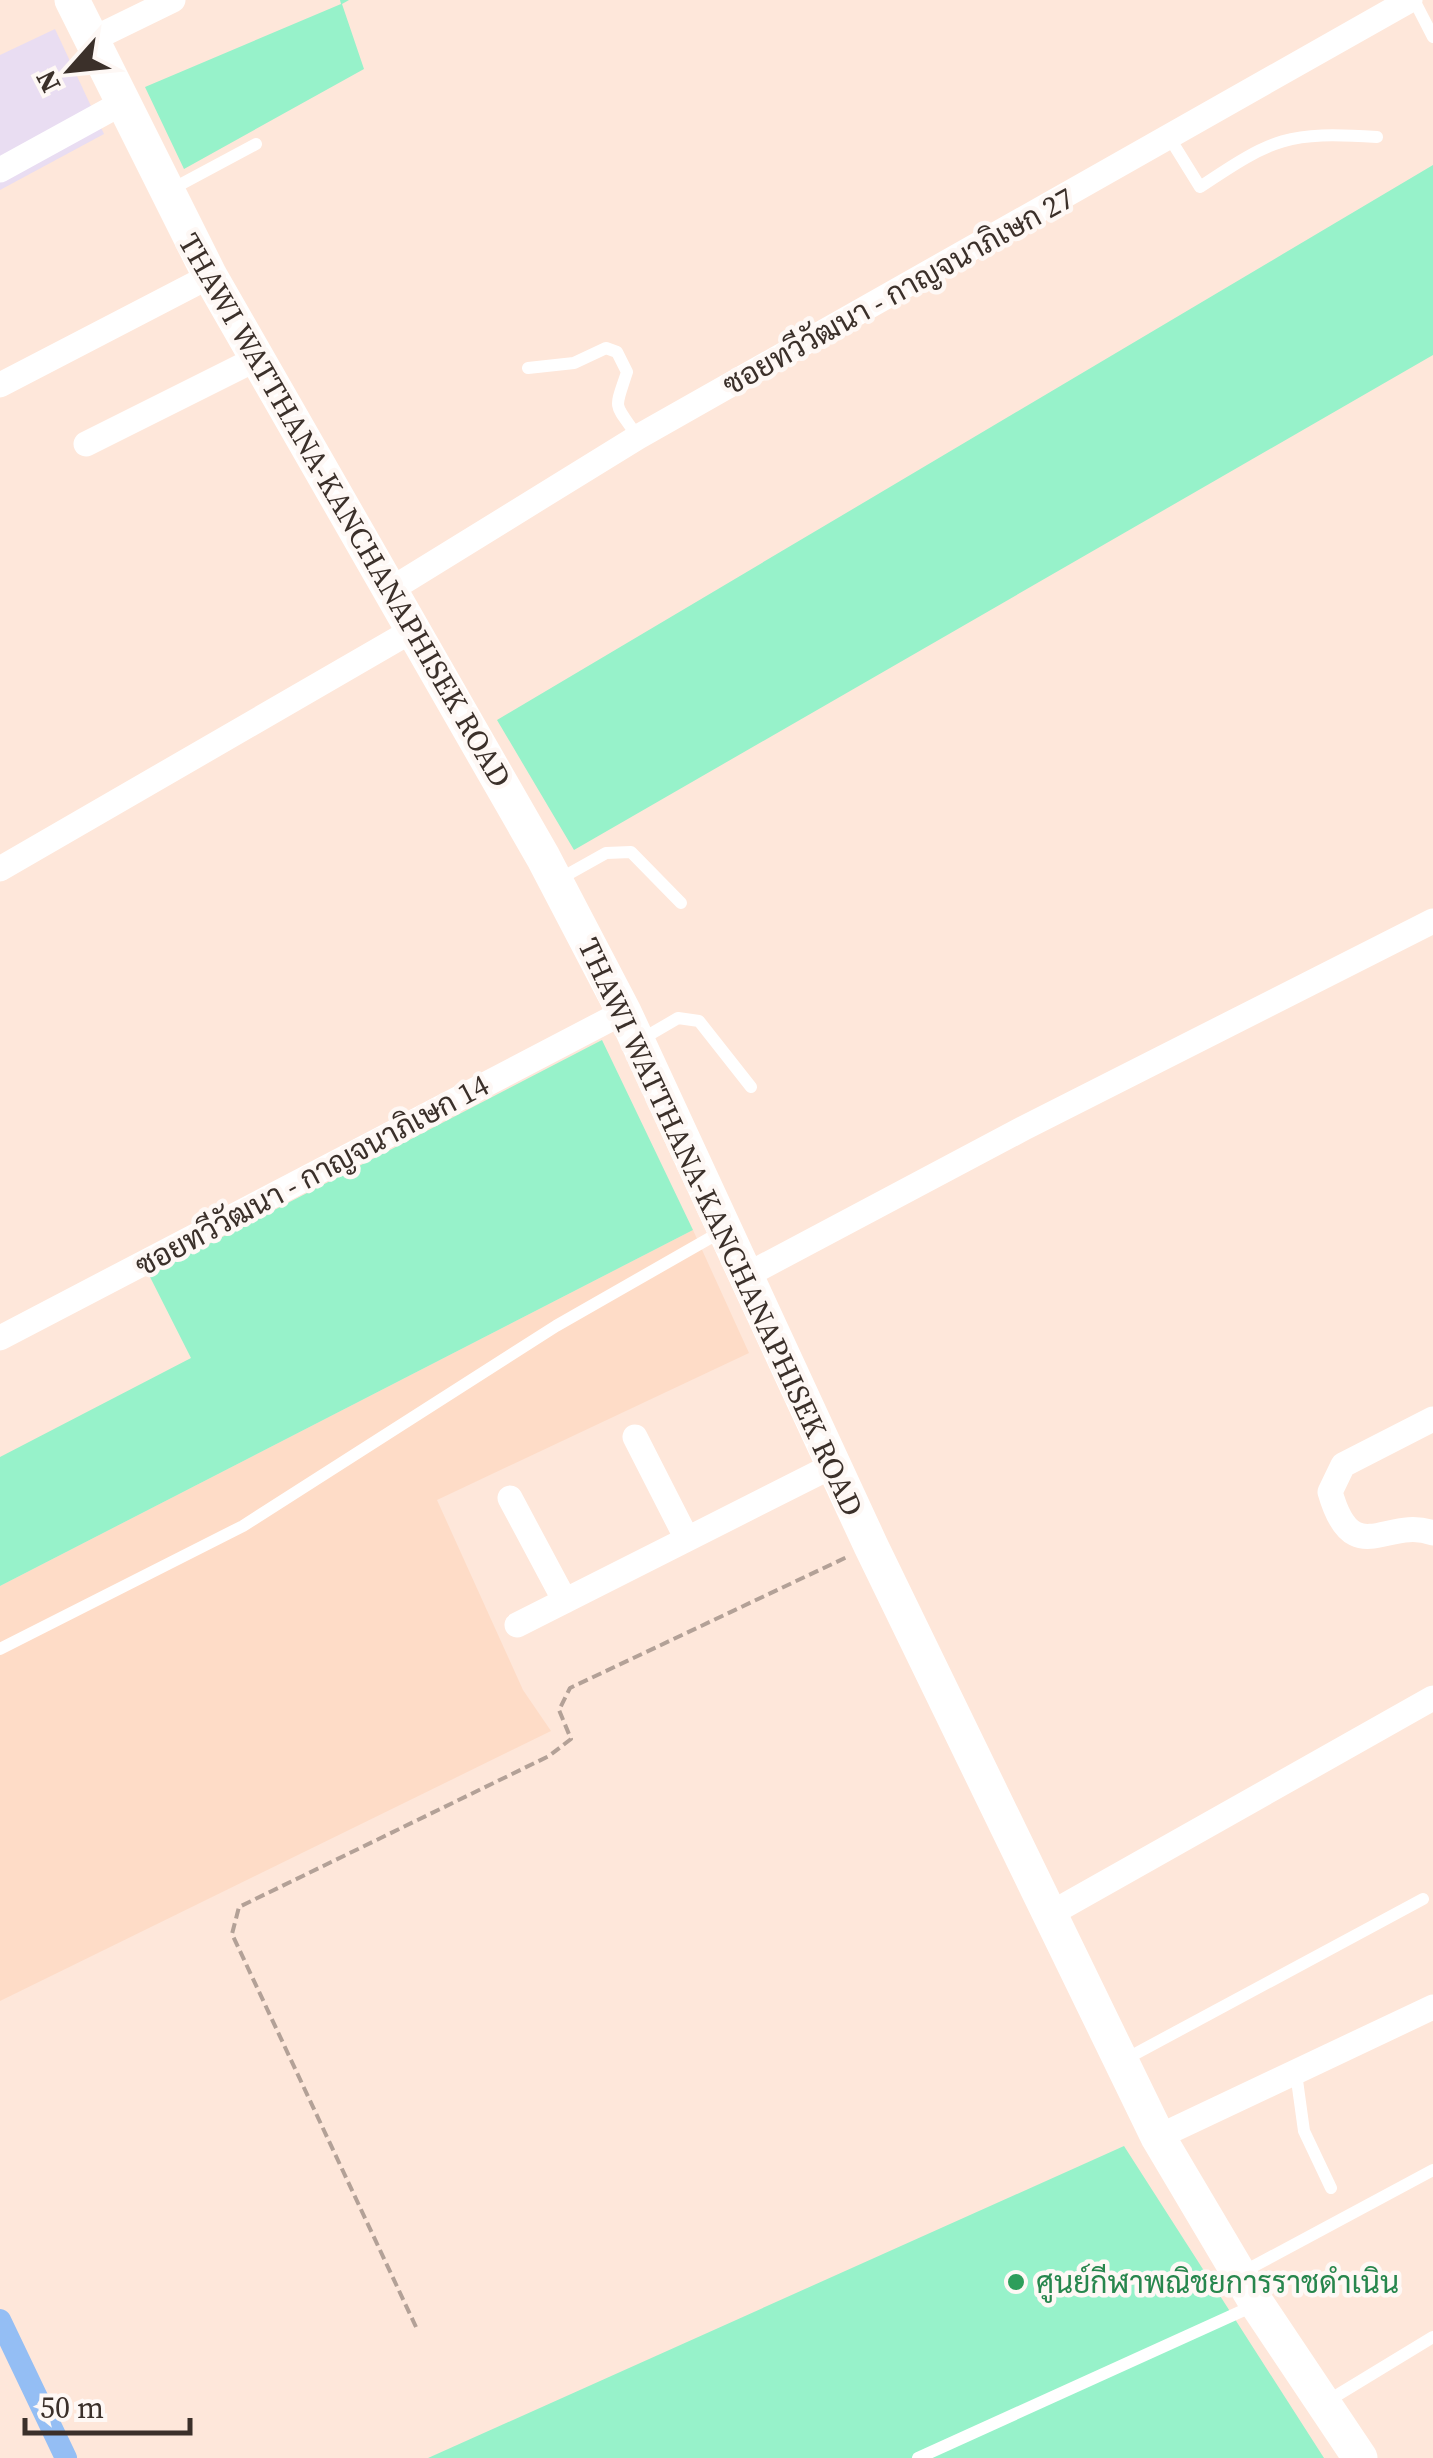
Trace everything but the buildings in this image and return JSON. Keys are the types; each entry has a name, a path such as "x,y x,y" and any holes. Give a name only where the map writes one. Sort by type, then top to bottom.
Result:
{"street":[{"name":"THAWI WATTHANA-KANCHANAPHISEK ROAD","path":"72,0 210,276 556,881 631,1027 870,1546 1158,2137 1248,2289 1360,2458"},
{"path":"91,40 173,0"},
{"name":"ซอยทวีวัฒนา - กาญจนาภิเษก 27","path":"390,590 638,437 1412,0"},
{"path":"0,170 122,104"},
{"path":"0,384 210,276"},
{"path":"86,444 258,358"},
{"path":"0,869 414,630"},
{"path":"747,1275 1024,1128 1433,921"},
{"name":"ซอยทวีวัฒนา - กาญจนาภิเษก 14","path":"0,1338 631,1027"},
{"path":"1433,1419 1342,1465 1330,1492 1338,1519 1356,1534 1375,1539 1417,1528 1433,1534"},
{"path":"635,1437 687,1539"},
{"path":"516,1625 834,1465"},
{"path":"510,1498 565,1601"},
{"path":"1050,1914 1433,1698"},
{"path":"1158,2137 1433,2007"}],"lane":[{"path":"1412,0 1433,37"},
{"path":"1169,137 1200,187 1260,147 1314,133 1377,136"},
{"path":"165,192 256,144"},
{"path":"528,368 574,364 606,348 617,352 627,372 615,396 616,405 638,437"},
{"path":"556,881 606,854 630,852 680,902"},
{"path":"631,1027 678,1018 700,1021 751,1087"},
{"path":"0,1649 243,1526 556,1326 726,1229"},
{"path":"1120,2062 1423,1899"},
{"path":"1296,2073 1304,2131 1331,2188"},
{"path":"918,2458 1248,2289 1433,2170"},
{"path":"1324,2404 1433,2337"}],"path":[{"path":"416,2327 232,1934 239,1907 548,1756 570,1739 559,1710 570,1688 870,1546"}],"shaded area":[{"path":"55,29 104,134 0,190 0,55"},
{"path":"693,1230 749,1353 437,1500 523,1690 551,1731 0,2001 0,1586"}],"green space":[{"path":"340,0 349,0 342,4 364,69 184,169 145,87 341,4"},
{"path":"1433,165 1433,355 574,850 497,720"},
{"path":"602,1040 693,1230 0,1586 0,1457 191,1358 149,1275"},
{"name":"ศูนย์กีฬาพณิชยการราชดำเนิน","path":"1124,2146 1324,2458 428,2458"}],"waterway":[{"path":"0,2320 66,2458"}],"place":[{"name":"ศูนย์กีฬาพณิชยการราชดำเนิน","path":"1016,2282"}]}
